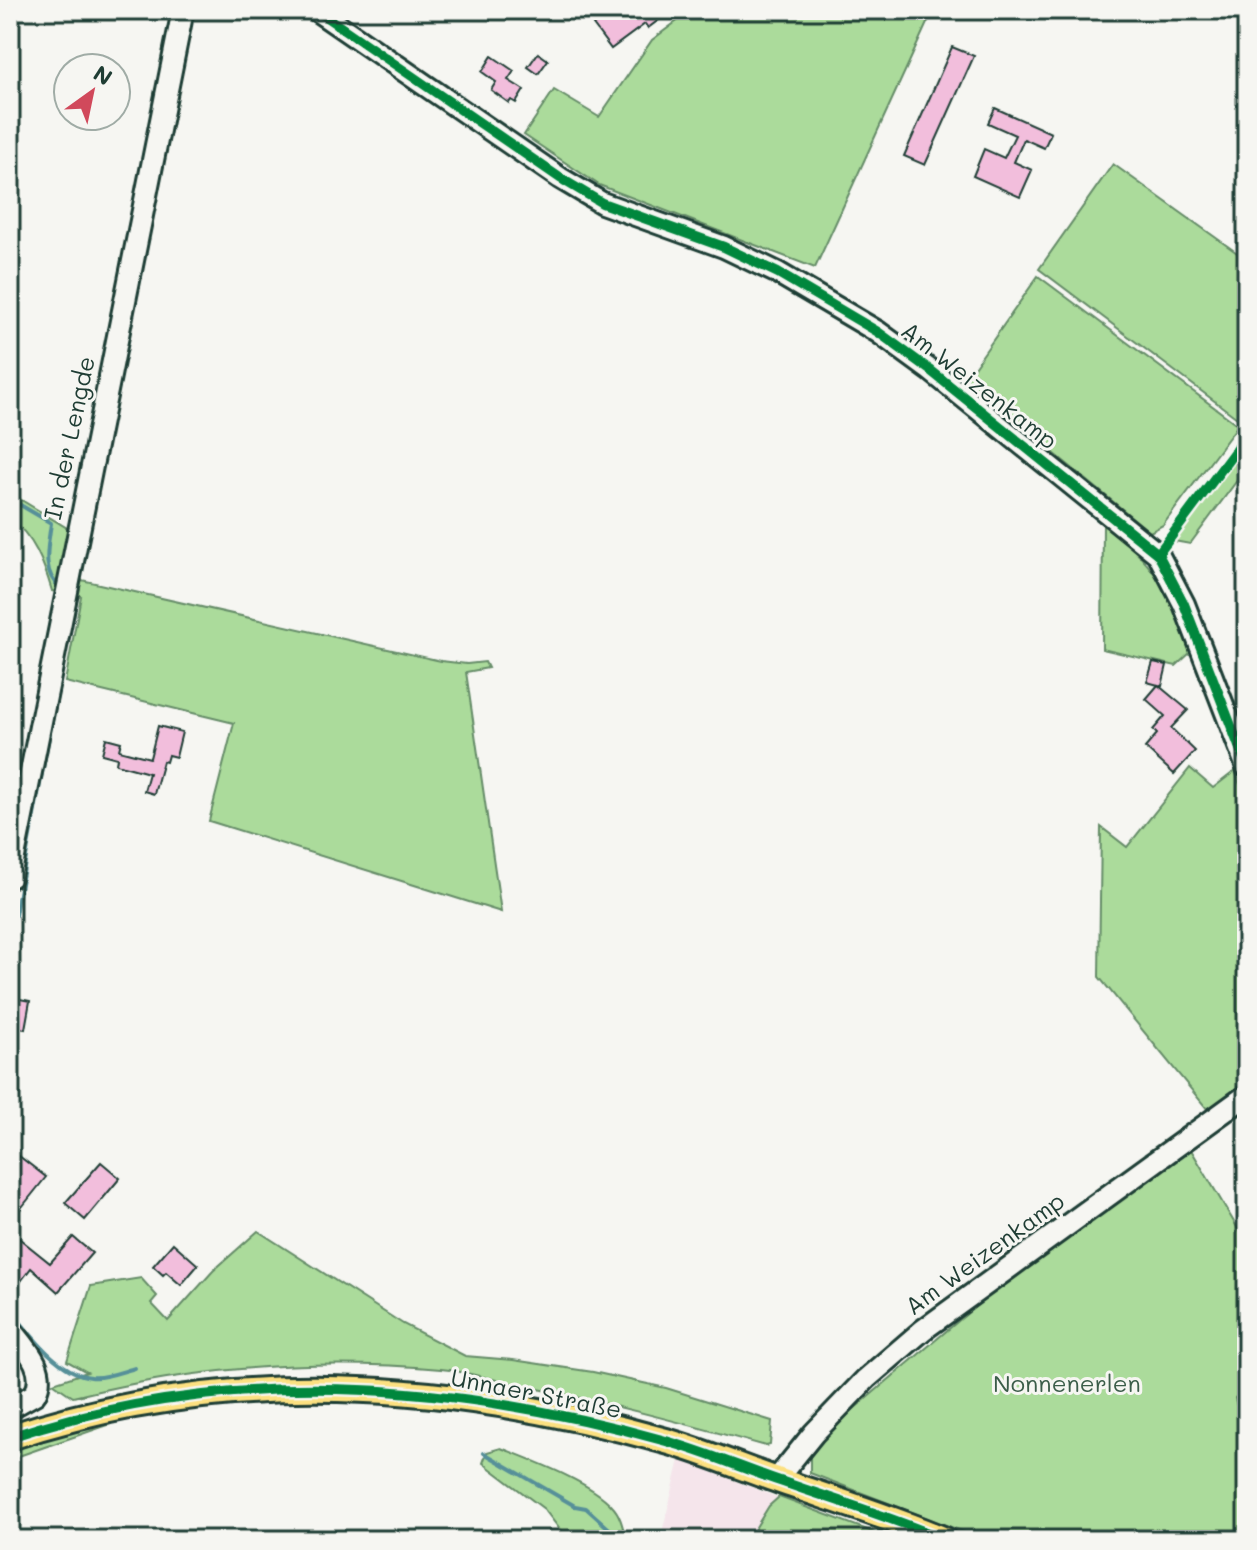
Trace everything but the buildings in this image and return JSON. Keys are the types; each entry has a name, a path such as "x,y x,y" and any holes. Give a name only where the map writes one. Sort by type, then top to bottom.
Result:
{"main road":[{"name":"Unnaer Straße","path":"10,1437 115,1408 222,1392 299,1388 372,1389 502,1404 603,1425 689,1448 945,1540"}],"street":[{"name":"In der Lengde","path":"10,877 183,10"},
{"name":"Am Weizenkamp","path":"316,10 560,178 602,203 724,247 778,273 878,332 930,370 1158,554 1184,604 1247,767"},
{"name":"Am Weizenkamp","path":"776,1480 814,1433 866,1379 923,1330 1247,1095"},
{"path":"10,1328 37,1366 41,1377 35,1394 10,1408"}],"shaded area":[{"path":"680,1460 803,1507 892,1540 660,1540"}],"green space":[{"path":"692,10 933,10 815,268 599,185 524,135 554,90 599,117 652,40"},
{"path":"1113,164 1247,260 1247,414 1241,421 1039,269"},
{"path":"1038,276 1238,425 1163,525 1150,532 965,380"},
{"path":"1247,444 1247,467 1190,544 1174,541"},
{"path":"10,493 85,539 77,579 441,661 467,664 485,662 488,668 466,672 501,912 209,821 234,723 65,682 81,596 52,591 32,542 10,519"},
{"path":"1103,524 1149,566 1167,595 1191,652 1176,666 1102,649"},
{"path":"1190,768 1213,788 1235,771 1247,804 1247,1089 1212,1115 1099,977 1101,827 1127,847"},
{"name":"Nonnenerlen","path":"1190,1148 1247,1244 1247,1386 1235,1398 1247,1444 1247,1540 985,1540 810,1473 810,1446 995,1290"},
{"path":"258,1231 403,1324 465,1356 593,1372 666,1388 772,1421 770,1445 581,1398 441,1369 348,1365 256,1368 164,1378 73,1397 53,1383 87,1372 67,1361 91,1286 141,1278 157,1296 151,1303 168,1321 213,1271"},
{"path":"114,1414 111,1424 10,1459 10,1446"},
{"path":"501,1448 590,1488 618,1513 626,1540 568,1540 544,1509 483,1463 487,1452"},
{"path":"779,1497 894,1540 748,1540 769,1506"}],"waterway":[{"path":"10,499 51,523 48,566 60,588"},
{"path":"10,941 65,653"},
{"path":"10,1309 46,1351 79,1374 102,1377 135,1368"},
{"path":"484,1453 575,1506 586,1508 615,1534 616,1540"}],"cycle path":[{"path":"316,10 560,178 602,203 724,247 778,273 878,332 930,370 1158,554 1184,604 1247,767"},
{"path":"1158,554 1247,435"},
{"path":"10,1437 92,1414 173,1399 255,1391 338,1389 420,1394 584,1420 666,1441 945,1540"}]}
